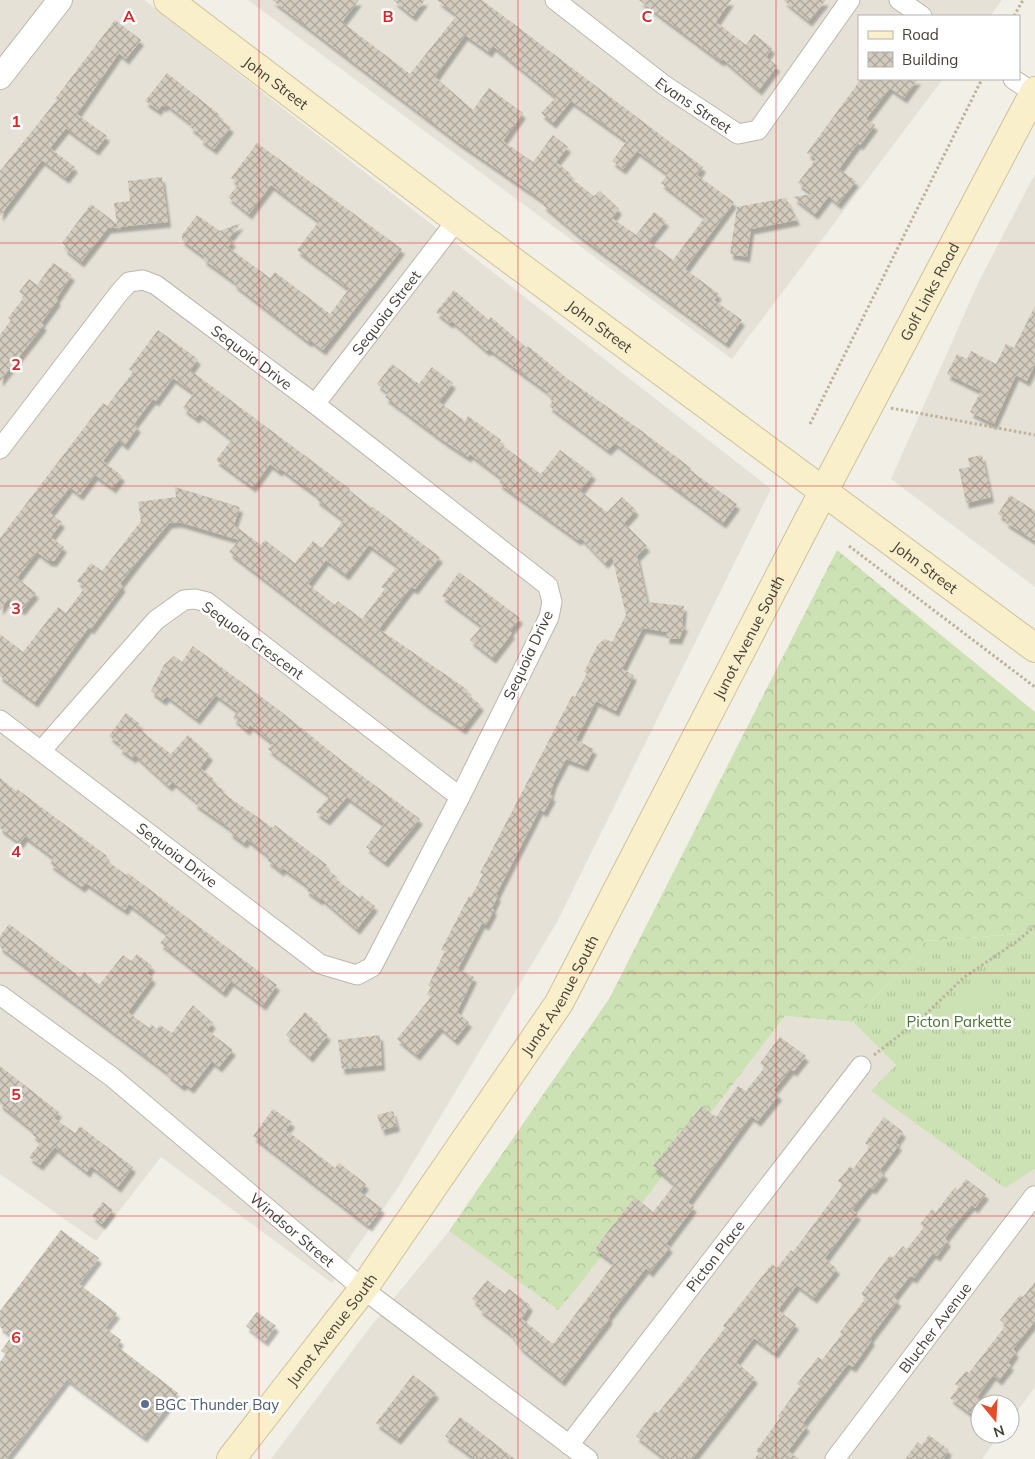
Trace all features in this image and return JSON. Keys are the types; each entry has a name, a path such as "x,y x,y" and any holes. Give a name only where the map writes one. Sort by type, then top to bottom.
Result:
{"main road":[{"name":"John Street","path":"168,0 457,220 823,493 1035,648"},
{"name":"Golf Links Road","path":"823,493 870,404 1028,88"},
{"name":"Junot Avenue South","path":"231,1459 363,1289 559,1003 823,493"}],"street":[{"path":"0,77 60,0"},
{"name":"Evans Street","path":"555,0 664,85 738,134 758,130 850,0"},
{"path":"899,0 921,15"},
{"name":"Sequoia Street","path":"316,404 457,220"},
{"name":"Sequoia Drive","path":"0,449 130,282 143,280 156,285 316,404 548,586 552,602 549,617 460,797 372,967 357,976 320,964 0,720"},
{"name":"Sequoia Crescent","path":"41,751 156,620 184,600 195,599 207,602 460,797"},
{"name":"Windsor Street","path":"0,996 112,1077 363,1289 588,1459"},
{"name":"Picton Place","path":"569,1445 861,1066"},
{"name":"Blucher Avenue","path":"835,1459 1034,1196"}],"path":[{"path":"1015,15 1024,0"},
{"path":"810,424 982,80"},
{"path":"870,404 1035,435"},
{"path":"849,546 1035,687"},
{"path":"861,1066 923,1017 963,978 1016,942 1035,926"}],"shaded area":[{"path":"0,0 144,0 771,489 557,922 399,1186 332,1283 161,1157 96,1241 0,1174"},
{"path":"248,0 1002,0 991,15 858,15 858,80 942,80 732,359"},
{"path":"1035,174 1035,587 891,479 980,279"},
{"path":"785,1016 853,1022 896,1065 872,1091 1005,1188 1035,1169 1035,1387 1020,1407 1020,1394 970,1394 970,1444 993,1444 982,1459 271,1459 371,1326 449,1231 558,1310 577,1288"}],"green space":[{"path":"837,550 1035,712 1035,935 1031,933 926,941 853,1022 785,1016 577,1288 558,1310 449,1231 609,999"},
{"name":"Picton Parkette","path":"1032,933 1035,935 1035,1169 1005,1188 871,1091 896,1065 853,1022 926,941"},
{"path":"973,980 995,996 968,1034 945,1018"}],"building":[{"path":"272,0 359,0 342,22 410,74 457,15 437,0 482,0 703,167 697,175 734,202 685,269 719,294 714,300 742,320 726,343 580,236 543,205 545,202 458,142","holes":["465,35 489,52 493,46 556,97 541,113 553,123 571,101 627,141 612,161 623,169 637,151 668,174 661,183 705,217 673,260 649,242 666,221 654,212 636,235 612,218 619,209 600,191 594,196 569,177 571,174 556,162 568,147 553,135 533,162 503,141 523,113 489,88 473,110 435,77"]},
{"path":"393,0 425,0 413,16"},
{"path":"639,0 731,0 716,22 746,45 754,34 772,48 766,57 777,66 759,90 723,59 721,61"},
{"path":"783,0 826,0 809,21"},
{"path":"115,20 141,40 126,59 119,53 77,114 107,136 96,150 66,128 50,148 75,167 66,178 42,160 0,216 0,171 57,100 55,99"},
{"path":"167,73 220,115 218,118 231,127 214,149 200,139 202,136 190,127 192,124 166,104 164,107 162,105 158,110 145,101"},
{"path":"860,80 917,80 904,98 890,88 866,119 875,125 860,145 858,143 839,169 856,181 838,204 829,196 815,214 793,197 812,194 798,183 816,159 807,153"},
{"path":"257,143 402,249 323,350 310,340 309,342 234,284 235,282 203,259 205,257 182,240 182,235 197,215 220,231 241,223 229,238 233,241 228,247 270,278 275,272 330,314 349,289 297,250 319,221 271,185 249,214 228,197 239,184 231,178"},
{"path":"162,177 168,222 108,228 81,262 64,248 66,246 62,243 91,204 117,224 114,203 130,201 128,181"},
{"path":"786,198 797,220 751,229 747,257 730,254 737,207"},
{"path":"53,263 72,275 56,299 58,300 41,323 44,325 0,381 0,335 11,320 8,318 25,296 19,292 29,279 37,285"},
{"path":"454,290 489,320 491,317 569,380 639,429 691,468 690,470 737,504 723,523 615,443 608,450 549,406 554,399 548,392 489,349 487,351 452,321 450,323 436,312"},
{"path":"1035,306 1035,364 1027,381 1016,375 994,424 970,412 981,391 947,374 957,354 967,359 971,351 996,364 1006,344 1014,348"},
{"path":"158,330 198,359 190,370 440,557 415,589 411,587 379,629 468,690 466,693 481,705 463,729 428,705 229,552 239,540 179,522 169,523 140,558 120,584 123,586 91,629 89,627 35,702 0,676 0,634 23,652 58,607 66,613 85,587 77,581 91,563 102,571 141,521 138,502 176,497 175,487 240,507 234,525 261,545 265,540 295,563 313,541 322,548 344,520 316,499 318,496 281,469 279,471 270,464 253,487 216,460 232,439 200,414 196,418 183,408 194,393 173,378 156,401 153,399 134,424 138,427 125,445 119,440 103,461 122,476 113,488 95,475 80,495 70,487 50,513 62,522 51,537 64,547 54,561 49,561 37,552 17,578 36,593 22,610 8,599 0,610 0,538 103,403 107,406 133,372 129,369","holes":["369,545 398,566 381,587 385,589 362,619 338,601 335,605 308,584 326,560 346,575"]},
{"path":"392,364 419,384 432,367 453,383 439,402 465,421 468,416 501,440 499,443 541,474 560,450 593,474 580,491 607,512 622,497 636,510 624,523 647,546 637,556 647,602 684,606 682,625 685,625 679,639 666,638 667,632 643,628 622,669 634,675 616,711 596,701 576,740 594,749 585,766 566,759 554,782 550,795 553,796 544,812 540,809 496,895 498,896 492,908 494,910 486,925 482,923 458,969 474,977 457,1012 469,1022 455,1040 440,1027 417,1055 397,1039 431,997 427,995 431,987 428,986 445,951 441,950 469,896 471,897 483,874 480,873 572,696 575,697 587,673 584,672 598,644 605,639 612,642 626,615 612,556 605,563 581,538 578,540 499,483 502,478 470,454 468,457 444,441 385,397 388,393 377,384"},
{"path":"982,455 991,497 966,503 959,469 970,467 968,458"},
{"path":"1010,495 1035,511 1035,541 1005,522 1007,520 998,514"},
{"path":"459,572 520,618 510,631 512,633 493,658 470,640 482,626 442,596"},
{"path":"193,646 420,819 385,862 366,847 384,824 347,797 327,820 316,812 330,796 268,749 273,743 250,725 247,730 233,718 238,711 216,695 197,719 167,696 163,700 151,691 164,665 174,656 182,662"},
{"path":"126,713 140,724 138,727 171,754 188,735 210,755 200,768 214,779 212,782 225,791 223,793 273,828 275,825 327,865 325,868 337,877 336,879 360,898 361,895 375,906 357,929 321,898 320,900 306,890 308,886 283,868 281,871 267,860 270,857 247,839 244,843 229,832 231,829 194,803 196,801 173,782 169,786 135,755 133,758 119,748 121,745 109,736"},
{"path":"0,778 107,856 105,859 126,875 128,873 277,985 263,1005 231,981 223,992 160,943 168,934 129,904 125,910 86,883 82,887 50,864 54,858 25,836 20,843 0,828"},
{"path":"9,924 80,977 84,972 99,985 123,955 131,961 137,954 152,966 147,973 153,978 128,1012 149,1028 151,1024 157,1029 160,1025 172,1033 193,1005 213,1023 207,1030 233,1050 219,1067 212,1061 191,1088 184,1083 182,1086 168,1073 0,947 0,936"},
{"path":"305,1012 318,1023 315,1025 328,1035 310,1057 286,1035"},
{"path":"380,1035 382,1065 342,1069 338,1040"},
{"path":"780,1037 806,1056 794,1071 791,1069 774,1090 779,1095 758,1121 751,1116 688,1202 694,1207 666,1244 670,1247 650,1272 646,1268 562,1381 521,1348 510,1333 479,1309 481,1306 472,1299 487,1280 505,1294 509,1289 530,1305 522,1319 553,1344 614,1263 595,1249 610,1229 635,1197 653,1212 675,1184 653,1166 702,1106 716,1117 738,1086 746,1091 765,1067 760,1063"},
{"path":"0,1066 59,1112 54,1118 75,1133 80,1126 133,1167 118,1187 91,1166 87,1172 55,1147 40,1165 29,1157 41,1142 32,1134 34,1131 0,1104"},
{"path":"273,1109 292,1122 286,1130 335,1168 339,1163 366,1184 360,1192 382,1208 369,1226 253,1136"},
{"path":"393,1111 397,1126 382,1130 377,1115"},
{"path":"884,1117 903,1132 896,1142 899,1145 880,1170 885,1174 873,1189 870,1187 852,1210 858,1214 825,1258 837,1269 814,1298 797,1285 778,1310 796,1324 775,1353 754,1338 736,1362 755,1378 692,1459 666,1459 636,1436 655,1411 658,1413 687,1377 725,1328 723,1326 772,1264 777,1268 791,1250 793,1252 843,1185 838,1181 850,1166 853,1169 870,1147 865,1143"},
{"path":"966,1179 986,1194 975,1208 972,1205 962,1216 945,1238 948,1241 937,1256 933,1253 914,1278 910,1276 894,1297 898,1301 870,1338 872,1340 853,1367 848,1364 803,1423 807,1426 788,1451 799,1459 754,1459 759,1453 756,1451 780,1418 778,1416 800,1386 797,1384 818,1357 822,1360 842,1334 840,1332 866,1298 861,1294 890,1255 893,1258 903,1246 907,1249 924,1227 920,1224 932,1209 936,1212 955,1187 958,1190"},
{"path":"103,1202 113,1210 102,1224 92,1216"},
{"path":"61,1230 99,1258 79,1284 117,1313 105,1328 121,1340 117,1346 178,1393 144,1437 67,1379 6,1459 0,1459 0,1362 6,1354 1,1351 12,1336 0,1327 0,1311"},
{"path":"1035,1282 1035,1321 1013,1349 1016,1352 1008,1363 1011,1365 999,1380 993,1375 979,1394 970,1394 970,1413 950,1398 959,1387 955,1384 966,1371 969,1373 1006,1325 1000,1320 1020,1295 1023,1297"},
{"path":"257,1312 276,1326 265,1341 246,1326"},
{"path":"413,1375 436,1393 398,1439 376,1423"},
{"path":"460,1417 515,1459 476,1459 445,1436"},
{"path":"929,1435 949,1450 943,1459 905,1459 918,1442 922,1445"}],"place":[{"name":"BGC Thunder Bay","path":"145,1404"}]}
